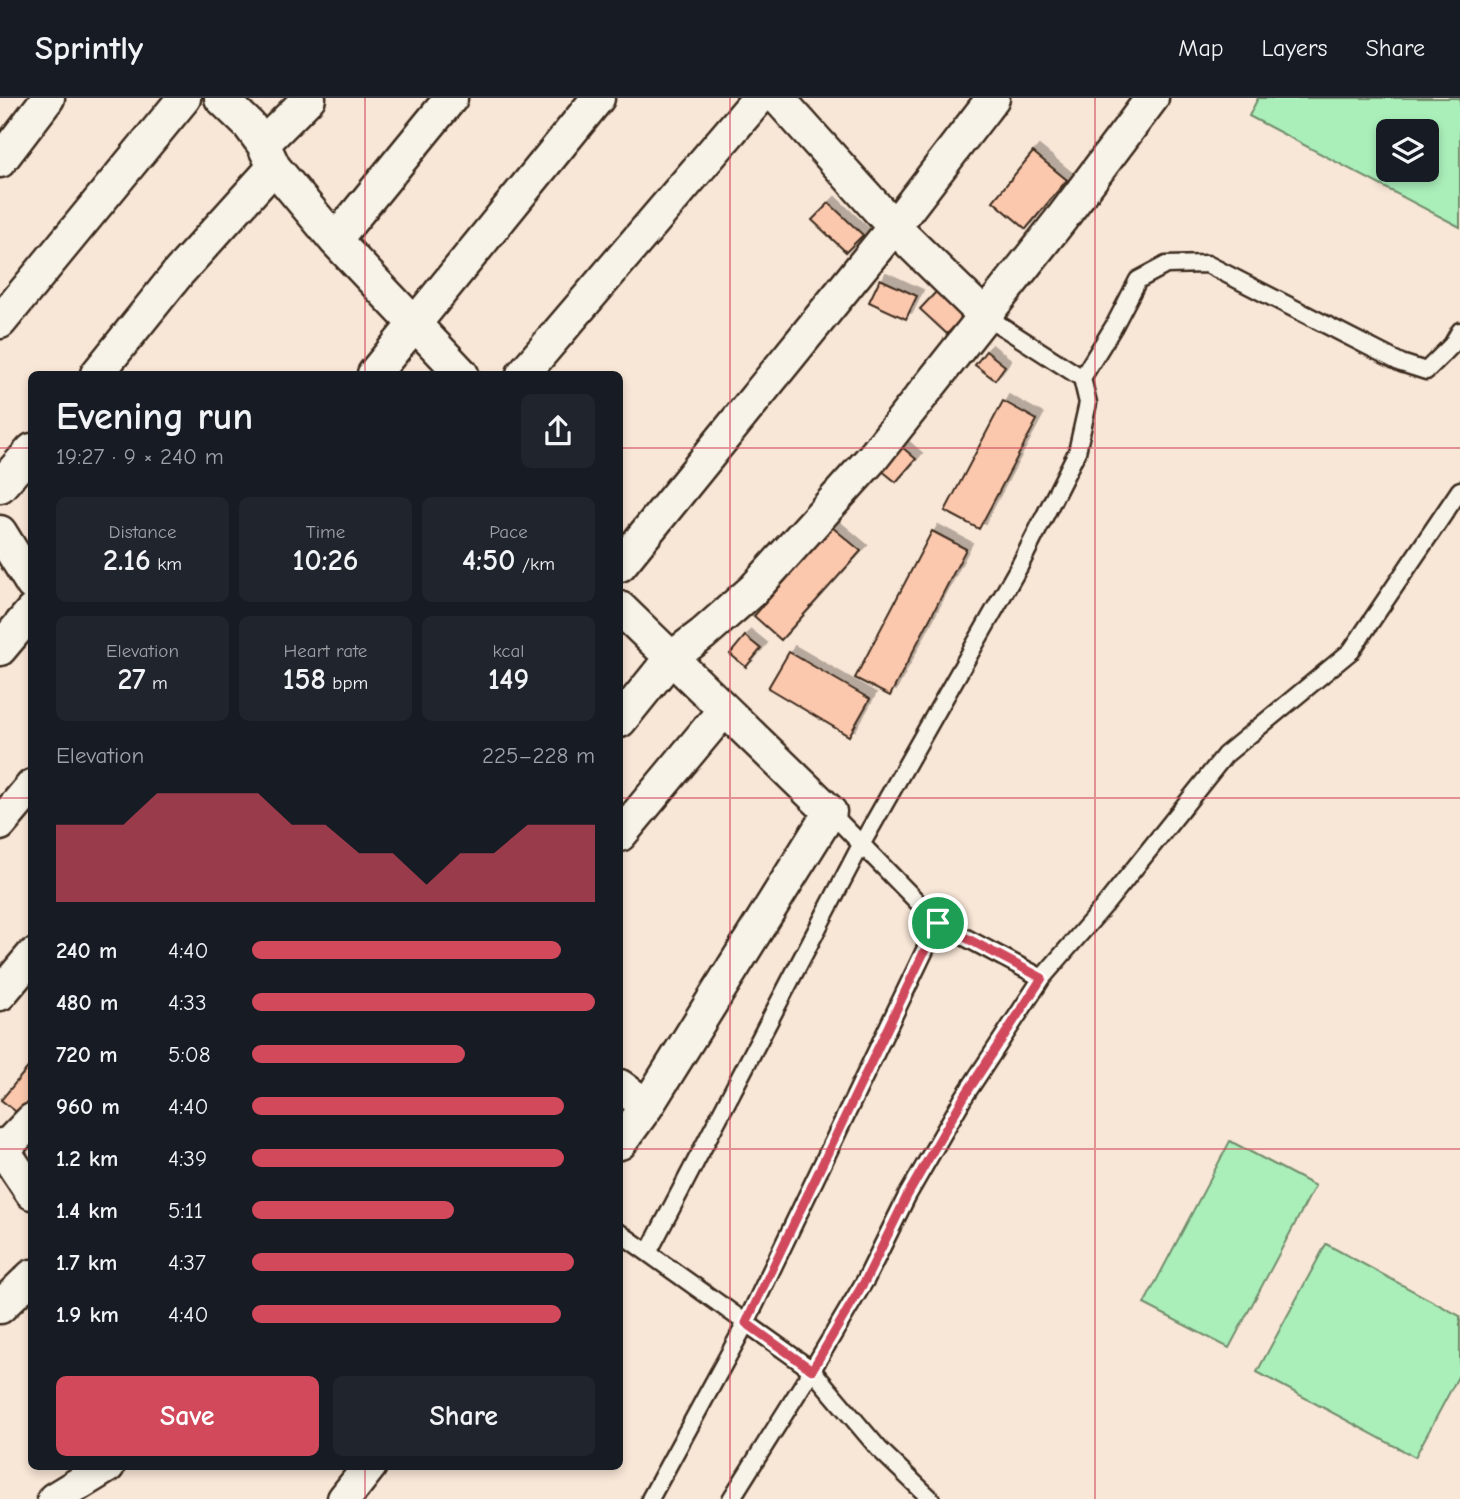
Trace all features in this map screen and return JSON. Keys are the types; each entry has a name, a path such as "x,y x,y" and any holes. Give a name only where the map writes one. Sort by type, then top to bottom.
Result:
{"street":[{"path":"0,161 48,98"},
{"path":"0,322 184,98"},
{"path":"221,98 249,125 269,156 335,240 459,371"},
{"path":"98,371 269,156 309,98"},
{"path":"335,240 451,98"},
{"path":"384,371 416,325 598,98"},
{"path":"526,371 759,98"},
{"path":"778,98 894,227 985,315"},
{"path":"623,561 894,227 993,98"},
{"path":"623,717 670,659 754,589 874,456 1062,218 1152,98"},
{"path":"0,486 28,454"},
{"path":"0,532 28,578"},
{"path":"623,611 830,812 647,1107 623,1139"},
{"path":"0,649 28,616"},
{"path":"623,831 724,710"},
{"path":"0,824 28,791"},
{"path":"0,994 28,961"},
{"path":"623,1088 647,1107"},
{"path":"28,1124 1,1149 28,1187"},
{"path":"0,1307 28,1280"},
{"path":"54,1499 101,1470"},
{"path":"344,1499 367,1470"}],"lane":[{"path":"1082,379 1138,280 1166,265 1207,264 1401,363 1426,371 1452,345 1460,331"},
{"path":"648,1253 861,845 1020,565 1077,452 1088,403 1082,379 985,315"},
{"path":"739,1495 866,1279 907,1196 964,1097 1042,978 1105,905 1226,755 1352,652 1460,490"},
{"path":"830,812 938,923 1042,978"},
{"path":"650,1499 746,1323 938,923"},
{"path":"623,1235 812,1370 879,1449 931,1499"}],"green space":[{"path":"1258,98 1460,98 1460,227 1249,116"},
{"path":"1230,1141 1315,1186 1229,1348 1144,1304"},
{"path":"1326,1244 1460,1316 1460,1373 1415,1457 1257,1372"}],"building":[{"path":"1033,152 1067,180 1026,229 993,201"},
{"path":"829,203 863,235 846,252 812,220"},
{"path":"880,279 917,296 906,319 869,302"},
{"path":"936,292 963,317 947,334 920,309"},
{"path":"986,351 1005,366 995,380 975,365"},
{"path":"1003,401 1037,420 979,529 945,511"},
{"path":"902,447 916,459 896,482 881,470"},
{"path":"832,527 861,551 781,640 754,616"},
{"path":"932,531 966,549 890,696 855,678"},
{"path":"745,636 761,649 746,667 730,654"},
{"path":"789,652 870,699 849,736 768,688"},
{"path":"28,1068 28,1114 24,1118 1,1100"}],"route":[{"path":"938,923 1042,978 964,1097 907,1196 866,1279 812,1370 746,1323 938,923"}]}
